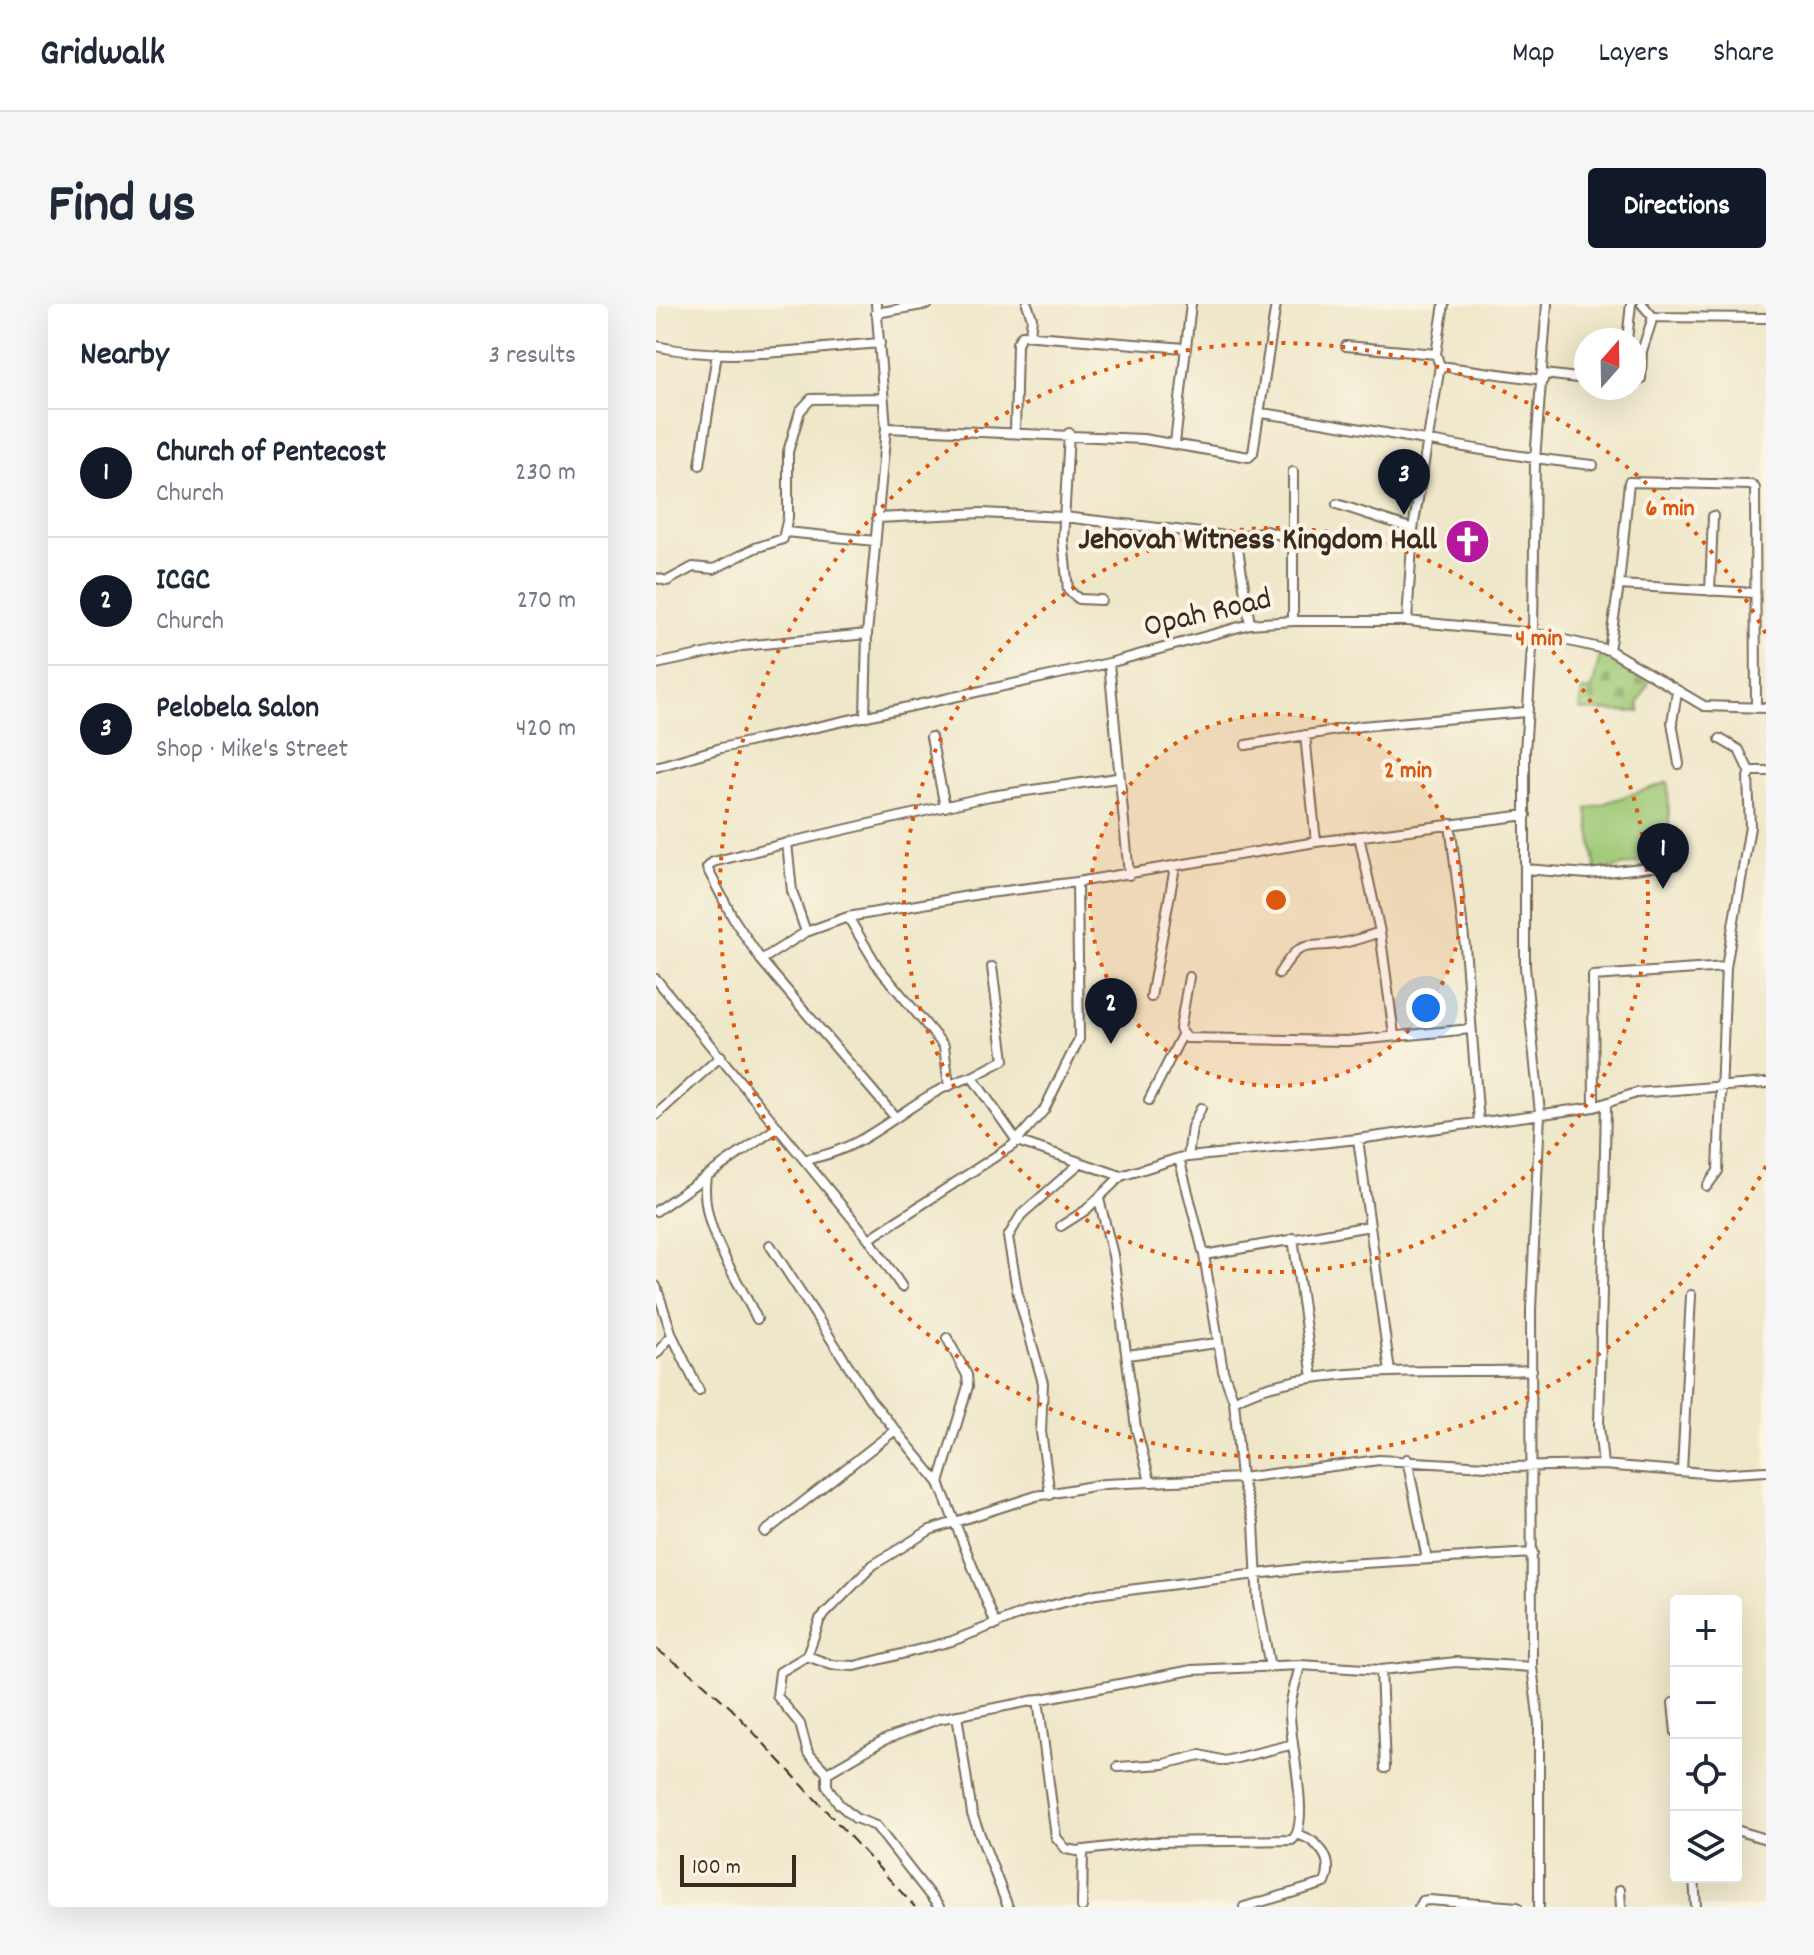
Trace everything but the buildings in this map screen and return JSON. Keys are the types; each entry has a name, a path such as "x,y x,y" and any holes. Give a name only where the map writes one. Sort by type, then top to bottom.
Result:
{"street":[{"path":"865,717 867,634 886,428 876,308 928,304"},
{"path":"1027,304 1032,318 1030,335"},
{"path":"1175,443 1191,304"},
{"path":"886,428 1069,433 1175,443 1249,457 1253,453 1261,413 1276,304"},
{"path":"1407,621 1413,529 1440,366 1436,354 1444,304"},
{"path":"1539,1907 1539,1737 1532,1667 1531,1467 1540,1113 1525,967 1525,869 1526,712 1533,633 1535,460 1547,304"},
{"path":"1628,328 1631,304"},
{"path":"1642,304 1653,317 1766,318"},
{"path":"1646,333 1653,317"},
{"path":"1015,433 1017,343 1022,335 1185,348"},
{"path":"656,346 679,352 717,353 880,343"},
{"path":"1346,346 1436,354"},
{"path":"700,465 717,353"},
{"path":"1440,366 1574,378"},
{"path":"656,578 667,581 693,567 714,569 755,548 779,543 786,532 788,452 804,405 811,399 883,398"},
{"path":"1261,413 1371,428 1535,460 1593,465"},
{"path":"1069,433 1064,517 1068,590 1079,599 1101,600"},
{"path":"1293,472 1293,621"},
{"path":"1609,650 1629,482 1751,485 1757,493 1756,708"},
{"path":"1337,504 1413,529"},
{"path":"877,518 982,513 1064,517 1236,537 1266,531 1291,538"},
{"path":"1710,591 1713,516"},
{"path":"786,532 875,541"},
{"path":"1236,537 1250,624"},
{"path":"1619,585 1755,593"},
{"name":"Opah Road","path":"656,767 721,748 1109,663 1250,624 1293,621 1407,621 1533,633 1609,650 1704,706 1766,708"},
{"path":"656,664 742,646 867,634"},
{"path":"1109,663 1117,778 1129,875"},
{"path":"1677,692 1672,722 1679,764"},
{"path":"1246,745 1401,721 1526,712"},
{"path":"1305,735 1316,842"},
{"path":"931,737 945,807"},
{"path":"1707,1186 1718,1171 1726,967 1750,827 1750,773 1739,750 1720,739"},
{"path":"1750,773 1766,771"},
{"path":"896,1118 761,960 733,918 707,868 713,862 787,843 990,796 1117,778"},
{"path":"761,960 806,932 848,917 980,894 1129,875 1316,842 1526,815"},
{"path":"1450,824 1465,946 1479,1123"},
{"path":"1359,836 1380,932 1394,1035"},
{"path":"787,843 792,891 806,932"},
{"path":"1525,869 1588,874 1677,864"},
{"path":"1151,997 1175,867"},
{"path":"869,1239 1017,1141 1044,1110 1079,1039 1077,882"},
{"path":"848,917 878,967 944,1046 949,1086"},
{"path":"1279,974 1291,954 1304,944 1342,943 1380,932"},
{"path":"808,1159 858,1144 949,1086 1004,1060 992,967"},
{"path":"1594,1107 1593,976 1726,967"},
{"path":"1149,1100 1182,1035 1189,977"},
{"path":"656,979 808,1159 902,1287"},
{"path":"1182,1035 1272,1041 1347,1041 1471,1029"},
{"path":"656,1115 721,1056"},
{"path":"972,1077 1017,1141 1121,1176"},
{"path":"1061,1226 1099,1199 1121,1176 1184,1158 1358,1139 1594,1107 1636,1093 1766,1083"},
{"path":"1603,1465 1599,1426 1606,1105"},
{"path":"1201,1108 1192,1127 1184,1158 1204,1255 1217,1343 1234,1401 1241,1478 1254,1523 1270,1667"},
{"path":"656,1211 778,1127"},
{"path":"1358,1139 1390,1372"},
{"path":"1050,1495 1041,1432 1043,1383 1018,1295 1008,1237 1021,1215 1080,1163"},
{"path":"706,1177 703,1195 710,1219 725,1258 757,1319"},
{"path":"1099,1199 1113,1255 1136,1428 1150,1481"},
{"path":"1204,1255 1370,1226"},
{"path":"1293,1238 1313,1378"},
{"path":"770,1245 894,1431 939,1483 955,1520 969,1566 996,1625"},
{"path":"656,1286 672,1335 699,1391"},
{"path":"1682,1471 1691,1295"},
{"path":"656,1354 672,1335"},
{"path":"939,1483 968,1386 967,1375 947,1338"},
{"path":"1127,1355 1217,1343"},
{"path":"1234,1401 1248,1392 1313,1378 1390,1372 1532,1370"},
{"path":"765,1532 894,1431"},
{"path":"939,1907 876,1826 855,1818 839,1804 827,1786 827,1773 808,1753 800,1724 777,1696 780,1672 807,1656 820,1619 873,1565 904,1543 955,1520 1021,1499 1104,1484 1241,1478 1367,1461 1407,1459 1531,1467 1603,1465 1682,1471 1766,1471"},
{"path":"1407,1459 1427,1559"},
{"path":"807,1656 832,1665 855,1666 996,1625 1026,1612 1096,1594 1330,1565 1533,1553"},
{"path":"827,1773 912,1727 957,1715 1192,1670 1300,1665 1381,1670 1456,1662 1532,1667"},
{"path":"1038,1699 1056,1837 1066,1849 1083,1850 1150,1842 1292,1840 1297,1834 1299,1780 1290,1745 1290,1706 1300,1665"},
{"path":"1381,1670 1385,1768"},
{"path":"957,1715 972,1814 1008,1907"},
{"path":"1118,1767 1164,1764 1200,1755 1225,1761 1290,1745"},
{"path":"1742,1832 1766,1839"},
{"path":"1244,1907 1325,1883 1328,1868 1322,1848 1314,1840 1297,1834"},
{"path":"1082,1907 1083,1850"},
{"path":"1694,1883 1696,1907"},
{"path":"1620,1890 1621,1907"},
{"path":"1419,1907 1422,1901 1429,1900 1517,1907"}],"green space":[{"path":"1601,650 1649,682 1638,704 1641,712 1580,710 1582,690 1592,690"},
{"path":"1668,782 1670,855 1596,872 1587,809"}],"railway":[{"path":"656,1649 699,1679 731,1708 915,1907"}],"place":[{"name":"Pelobela Salon","path":"1404,515"},
{"name":"Jehovah Witness Kingdom Hall","path":"1468,542"},
{"name":"Church of Pentecost","path":"1663,889"},
{"name":"ICGC","path":"1111,1044"}]}
